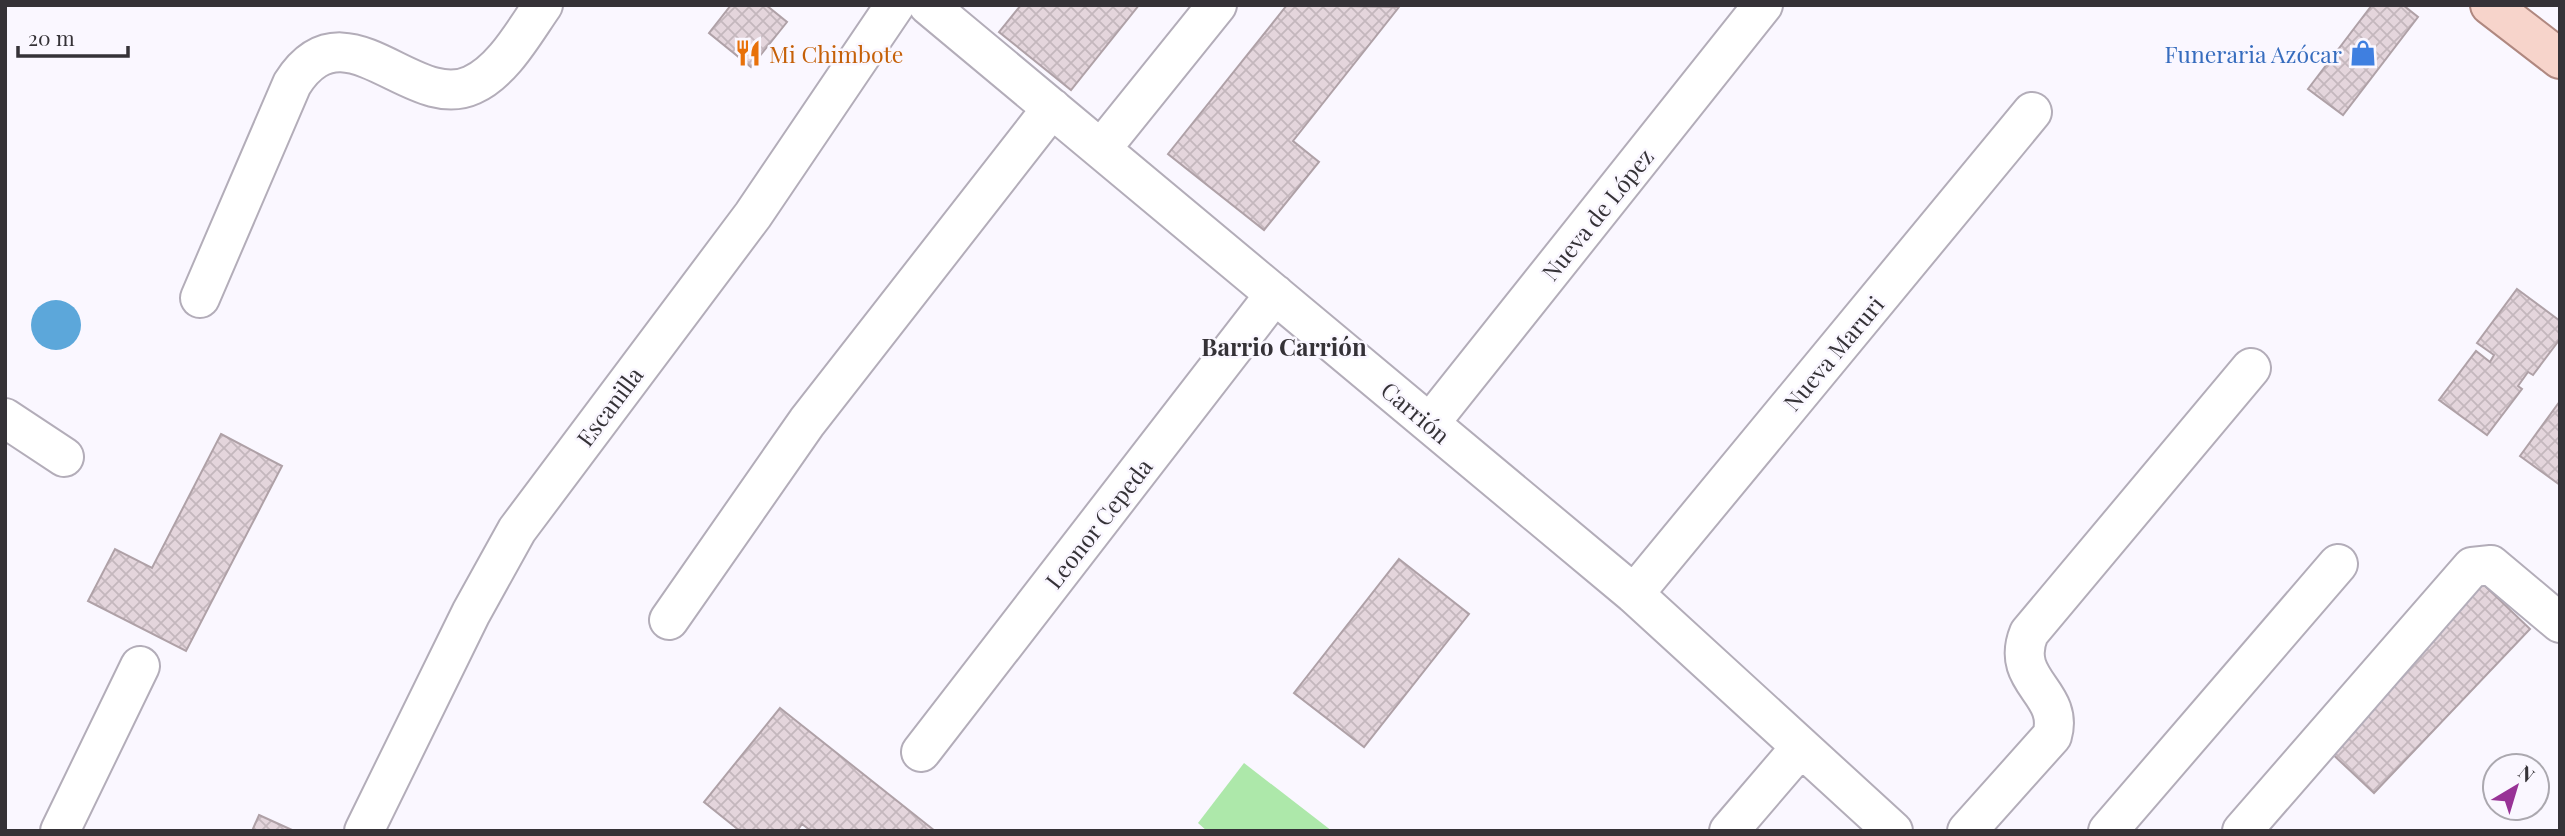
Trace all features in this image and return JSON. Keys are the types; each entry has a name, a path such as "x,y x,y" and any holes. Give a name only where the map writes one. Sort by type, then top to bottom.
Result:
{"main road":[{"path":"2490,5 2560,59"}],"street":[{"path":"200,298 292,84 307,59 328,48 352,49 439,88 460,89 482,79 503,58 543,5"},
{"name":"Escanilla","path":"364,831 471,612 517,530 753,215 895,5"},
{"name":"Carrión","path":"929,5 1634,594 1893,831"},
{"path":"1101,149 1217,5"},
{"name":"Nueva de López","path":"1430,423 1763,5"},
{"path":"669,620 807,422 1052,108"},
{"name":"Nueva Maruri","path":"1634,594 2032,112"},
{"name":"Leonor Cepeda","path":"921,752 1275,294"},
{"path":"1967,831 2052,736 2056,723 2054,712 2026,667 2022,651 2029,634 2251,368"},
{"path":"5,418 64,457"},
{"path":"2108,831 2338,564"},
{"path":"2242,831 2472,567 2491,565 2560,623"},
{"path":"60,831 140,666"},
{"path":"1729,831 1801,747"}],"green space":[{"path":"1244,763 1332,831 1207,831 1198,823"}],"water":[{"path":"46,301 66,301 80,315 80,335 66,349 46,349 32,335 32,315"}],"building":[{"path":"731,5 766,5 787,22 751,67 709,33"},
{"path":"1021,5 1139,5 1071,90 999,32"},
{"path":"1287,5 1399,7 1293,141 1319,162 1264,230 1168,154"},
{"name":"Funeraria Azócar","path":"2372,5 2403,5 2418,17 2343,115 2308,89"},
{"path":"2517,289 2560,321 2560,339 2533,375 2528,372 2518,386 2522,389 2487,435 2439,400 2476,351 2490,362 2494,355 2477,343"},
{"path":"2560,401 2560,485 2520,456"},
{"path":"221,434 282,466 186,651 88,601 115,549 152,568"},
{"path":"1399,559 1469,614 1364,747 1294,693"},
{"path":"2483,584 2530,629 2374,793 2327,749"},
{"path":"780,708 935,831 811,831 802,824 797,831 740,831 704,802"},
{"path":"259,815 292,830 252,831"}],"place":[{"name":"Mi Chimbote","path":"748,53"},
{"name":"Funeraria Azócar","path":"2363,53"}],"district":[{"name":"Barrio Carrión","path":"1284,346"}]}
